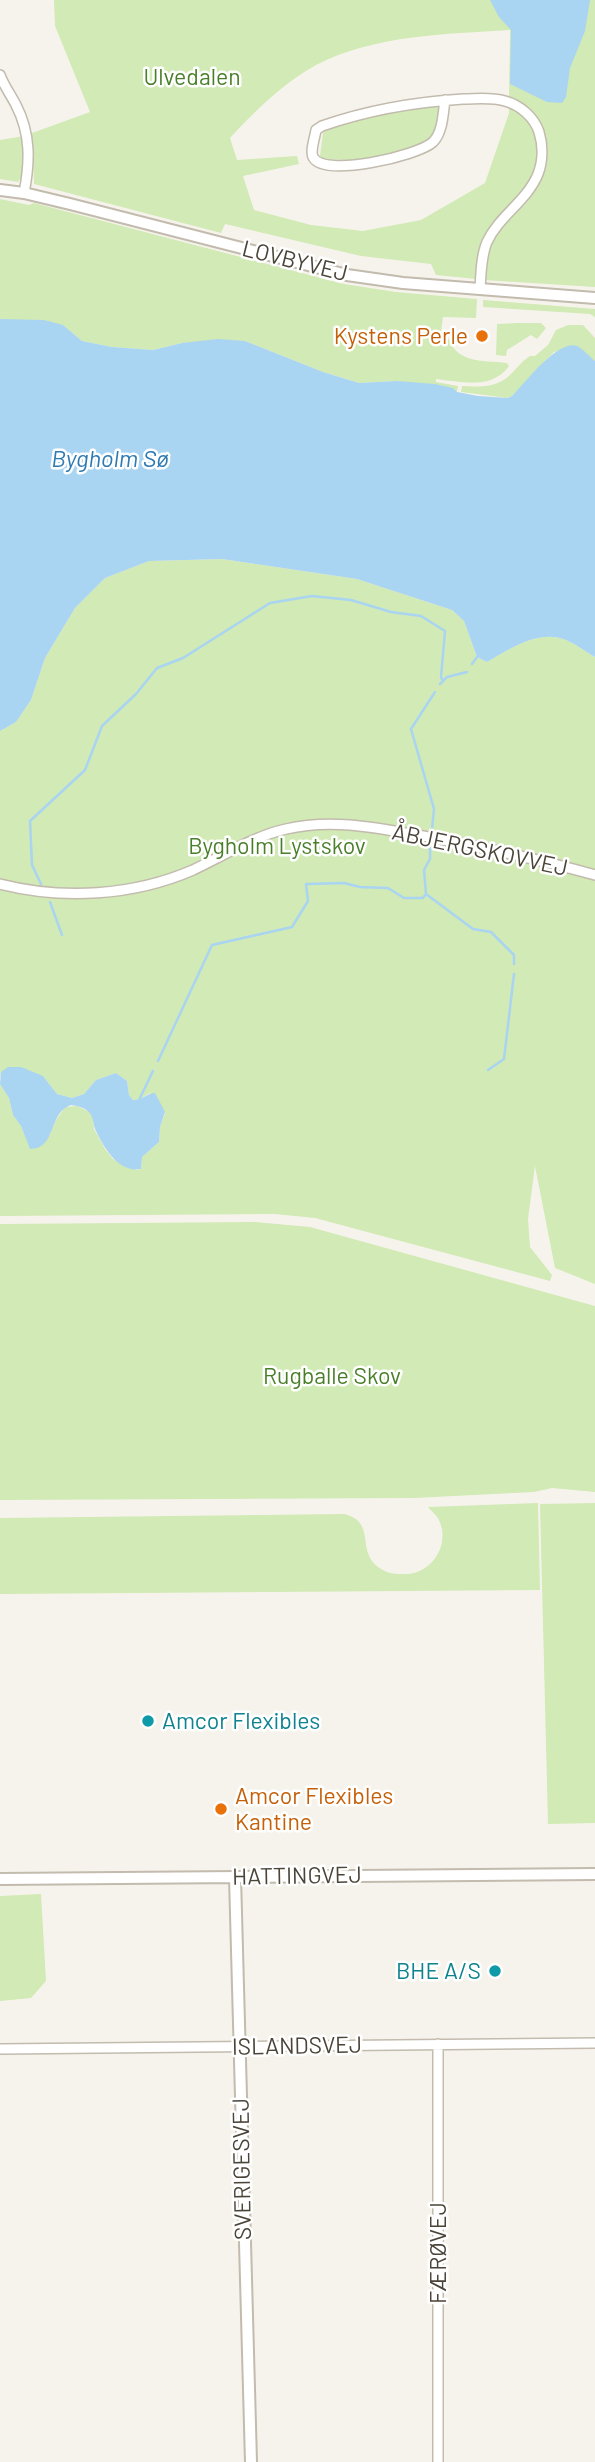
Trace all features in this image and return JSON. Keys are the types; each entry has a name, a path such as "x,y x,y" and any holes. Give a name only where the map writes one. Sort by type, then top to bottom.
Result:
{"street":[{"path":"0,75 22,117 29,138 24,193"},
{"path":"445,100 440,129 430,145 383,162 356,165 322,163 314,160 312,155 316,130 372,111 445,100 488,98 518,107 536,124 541,145 538,173 524,197 487,242 480,289"},
{"name":"LOVBYVEJ","path":"0,190 24,193 347,275 403,283 595,298"},
{"name":"ÅBJERGSKOVVEJ","path":"0,884 38,893 74,895 116,890 162,881 190,871 269,834 318,824 382,829 498,849 595,875"},
{"name":"HATTINGVEJ","path":"0,1879 595,1874"},
{"name":"SVERIGESVEJ","path":"234,1877 251,2462"},
{"name":"ISLANDSVEJ","path":"0,2049 595,2043"},
{"name":"FÆRØVEJ","path":"438,2044 438,2462"}],"green space":[{"name":"Ulvedalen","path":"54,0 595,0 595,287 484,280 485,267 494,239 503,225 527,202 537,188 546,158 546,144 535,118 509,97 510,30 411,38 362,47 338,55 292,80 230,138 237,160 297,156 299,164 243,176 254,210 311,225 363,231 421,220 485,183 509,106 529,123 537,146 536,159 528,184 521,195 498,218 488,233 480,252 476,279 436,275 431,264 361,256 225,224 221,233 34,184 32,133 90,112 55,26"},
{"path":"432,105 439,108 435,129 429,139 419,146 377,158 347,160 320,156 326,129 372,115"},
{"path":"24,136 24,174 18,182 0,179 0,140"},
{"path":"0,199 29,205 34,203 344,284 396,292 477,299 476,318 443,317 441,332 447,334 456,351 463,356 507,363 509,366 494,379 476,383 436,379 436,382 458,386 457,392 397,381 359,383 323,372 245,341 182,343 153,350 112,347 82,341 63,325 0,319"},
{"path":"483,300 595,309 595,317 590,314 483,307"},
{"path":"541,323 546,328 537,339 531,335 507,350 506,356 496,355 497,324"},
{"path":"568,325 583,325 595,338 595,361 578,347 554,352 508,398 461,392 462,386 488,386 505,379 527,358 535,356 548,345 556,330"},
{"name":"Bygholm Lystskov","path":"222,559 357,579 452,610 464,621 477,657 487,662 525,642 545,637 566,640 595,657 595,1284 555,1268 535,1166 528,1219 530,1247 552,1275 550,1281 315,1218 275,1214 0,1216 0,1084 9,1098 13,1115 30,1148 49,1136 65,1107 78,1106 93,1117 94,1129 113,1159 137,1170 141,1169 142,1157 159,1142 165,1113 150,1093 139,1100 133,1100 129,1095 127,1081 116,1073 96,1080 84,1094 72,1098 57,1094 43,1076 1,1072 0,1079 0,731 16,722 31,700 45,658 75,608 105,578 149,561"},
{"name":"Rugballe Skov","path":"255,1222 310,1227 595,1306 595,1492 552,1488 534,1492 414,1498 0,1500 0,1224"},
{"path":"538,1503 540,1590 0,1594 0,1518 345,1514 359,1522 372,1561 387,1572 404,1574 414,1573 430,1564 440,1548 442,1530 438,1518 428,1507"},
{"path":"595,1503 595,1823 548,1824 540,1504"},
{"path":"41,1894 46,1981 31,1998 0,2001 0,1896"}],"water":[{"path":"490,0 590,0 585,31 570,68 566,97 562,103 547,102 510,84 511,30 499,17"},
{"name":"Bygholm Sø","path":"0,319 44,320 63,325 82,341 112,347 153,350 218,339 245,341 323,372 359,383 397,381 435,384 453,388 457,392 508,398 552,355 569,346 577,346 595,361 595,657 566,640 545,637 525,642 487,662 477,657 464,621 452,610 357,579 222,559 149,561 105,578 75,608 45,658 31,700 16,722 0,731"},
{"path":"8,1067 21,1067 43,1076 57,1094 72,1098 84,1094 96,1080 116,1073 127,1081 129,1095 133,1100 155,1093 165,1112 159,1142 142,1157 141,1169 126,1167 113,1158 103,1145 89,1113 71,1105 59,1115 45,1143 30,1149 21,1126 13,1115 9,1098 0,1084 1,1072"}],"waterway":[{"path":"41,884 32,865 30,821 85,770 102,726 136,694 157,668 183,658 270,603 312,596 351,600 391,612 421,616 445,631 441,677 443,681"},
{"path":"472,664 477,657"},
{"path":"440,684 447,677 467,672"},
{"path":"432,829 434,809 411,729 435,692"},
{"path":"158,1061 212,945 292,927 308,901 306,884 344,883 360,887 388,888 404,898 423,898 426,894 424,870 430,859 430,847"},
{"path":"426,894 473,929 491,932 514,955 514,964"},
{"path":"50,902 62,935"},
{"path":"488,1070 504,1059 514,974"},
{"path":"139,1100 153,1071"}],"place":[{"name":"Kystens Perle","path":"482,336"},
{"name":"Amcor Flexibles","path":"148,1721"},
{"name":"Amcor Flexibles Kantine","path":"221,1809"},
{"name":"BHE A/S","path":"495,1971"}]}
